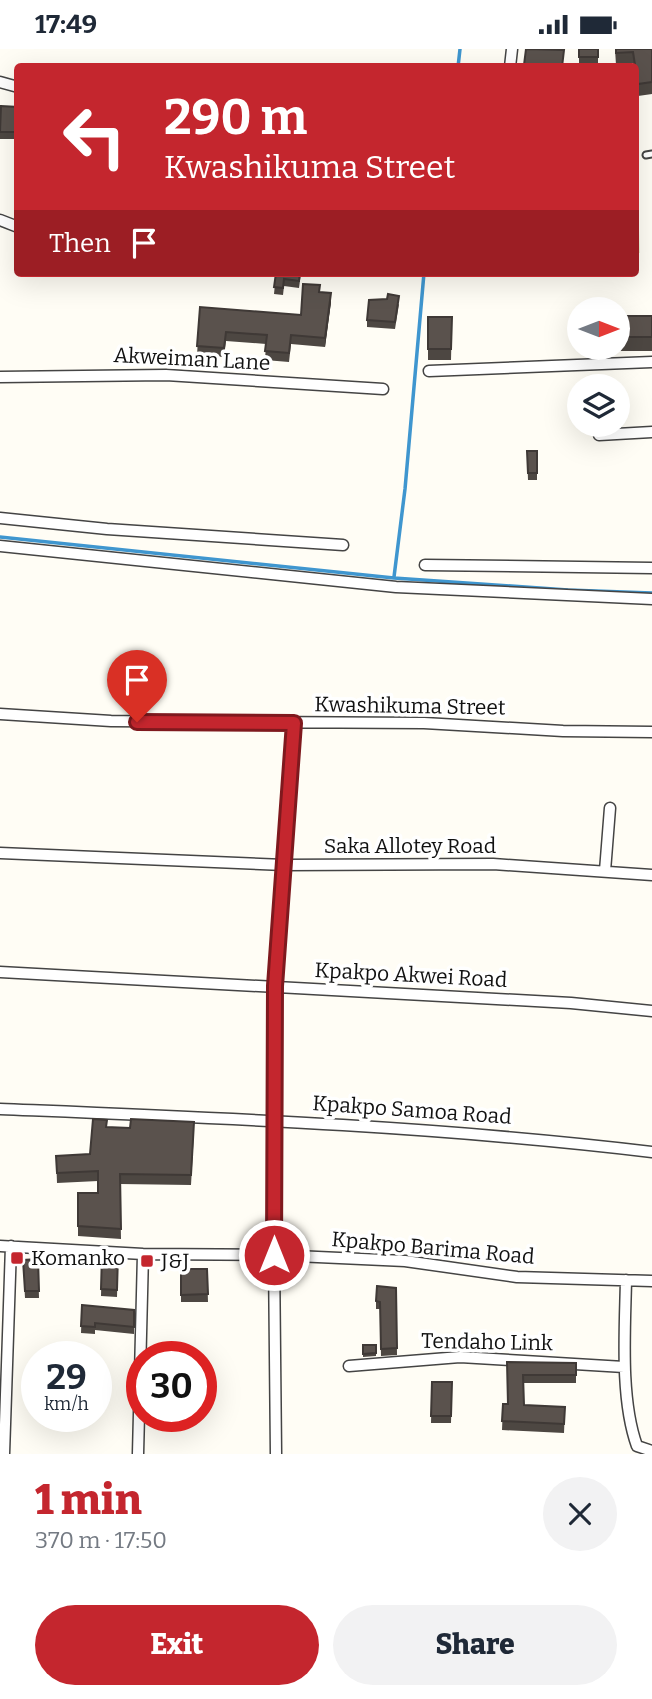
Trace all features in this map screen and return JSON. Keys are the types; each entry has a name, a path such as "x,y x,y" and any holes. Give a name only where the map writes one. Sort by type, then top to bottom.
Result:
{"street":[{"path":"429,370 652,362"},
{"name":"Akweiman Lane","path":"0,377 166,375 383,389"},
{"path":"630,433 652,432"},
{"path":"0,517 107,530 343,545"},
{"path":"0,546 396,587 652,599"},
{"path":"425,565 652,568"},
{"name":"Kwashikuma Street","path":"0,714 111,721 424,723 563,731 652,732"},
{"path":"276,1454 275,986 294,723"},
{"path":"605,871 610,808"},
{"name":"Saka Allotey Road","path":"0,853 284,865 494,864 652,874"},
{"name":"Kpakpo Akwei Road","path":"0,972 570,1003 652,1011"},
{"name":"Kpakpo Samoa Road","path":"0,1109 507,1135 652,1152"},
{"path":"4,1454 5,1246"},
{"name":"Kpakpo Barima Road","path":"5,1246 143,1254 274,1255 405,1261 517,1277 652,1281"},
{"path":"138,1454 143,1254"},
{"path":"625,1280 624,1367 634,1439 637,1446 652,1451"},
{"name":"Tendaho Link","path":"349,1366 460,1357 624,1367"}],"building":[{"path":"526,49 564,50 562,63 524,63"},
{"path":"579,49 598,49 598,57 579,57"},
{"path":"616,49 652,49 652,82 639,84 639,63 635,63 633,52 616,53"},
{"path":"1,106 14,107 14,132 0,132"},
{"path":"275,277 300,277 299,281 284,279 283,288 274,287"},
{"path":"303,284 320,285 319,292 331,293 325,338 291,335 289,353 265,351 267,335 226,332 224,348 197,346 200,307 301,315"},
{"path":"388,294 399,296 395,322 367,320 369,300 387,299"},
{"path":"630,316 652,316 652,337 630,337"},
{"path":"428,317 452,317 451,349 428,349"},
{"path":"527,451 537,451 537,473 528,473"},
{"path":"93,1119 107,1120 106,1127 130,1128 131,1119 194,1122 191,1175 120,1174 121,1229 78,1226 78,1193 98,1193 98,1171 57,1173 56,1156 90,1154"},
{"path":"102,1254 118,1255 117,1290 101,1289"},
{"path":"38,1259 39,1291 25,1291 23,1260"},
{"path":"181,1269 207,1269 208,1294 181,1295"},
{"path":"377,1286 396,1288 397,1348 381,1349"},
{"path":"82,1305 134,1310 134,1327 95,1323 95,1327 81,1326"},
{"path":"363,1345 376,1345 376,1353 363,1354"},
{"path":"507,1362 576,1363 576,1375 523,1375 524,1405 565,1407 564,1424 502,1421 503,1404 508,1404"},
{"path":"432,1382 452,1382 451,1416 431,1416"}],"waterway":[{"path":"458,63 460,49"},
{"path":"394,577 405,489 424,277"},
{"path":"0,537 394,578 652,593"}],"place":[{"name":"Komanko","path":"17,1258"},
{"name":"J&J","path":"147,1261"}],"route":[{"path":"137,722 294,723 275,986 274,1255"}]}
